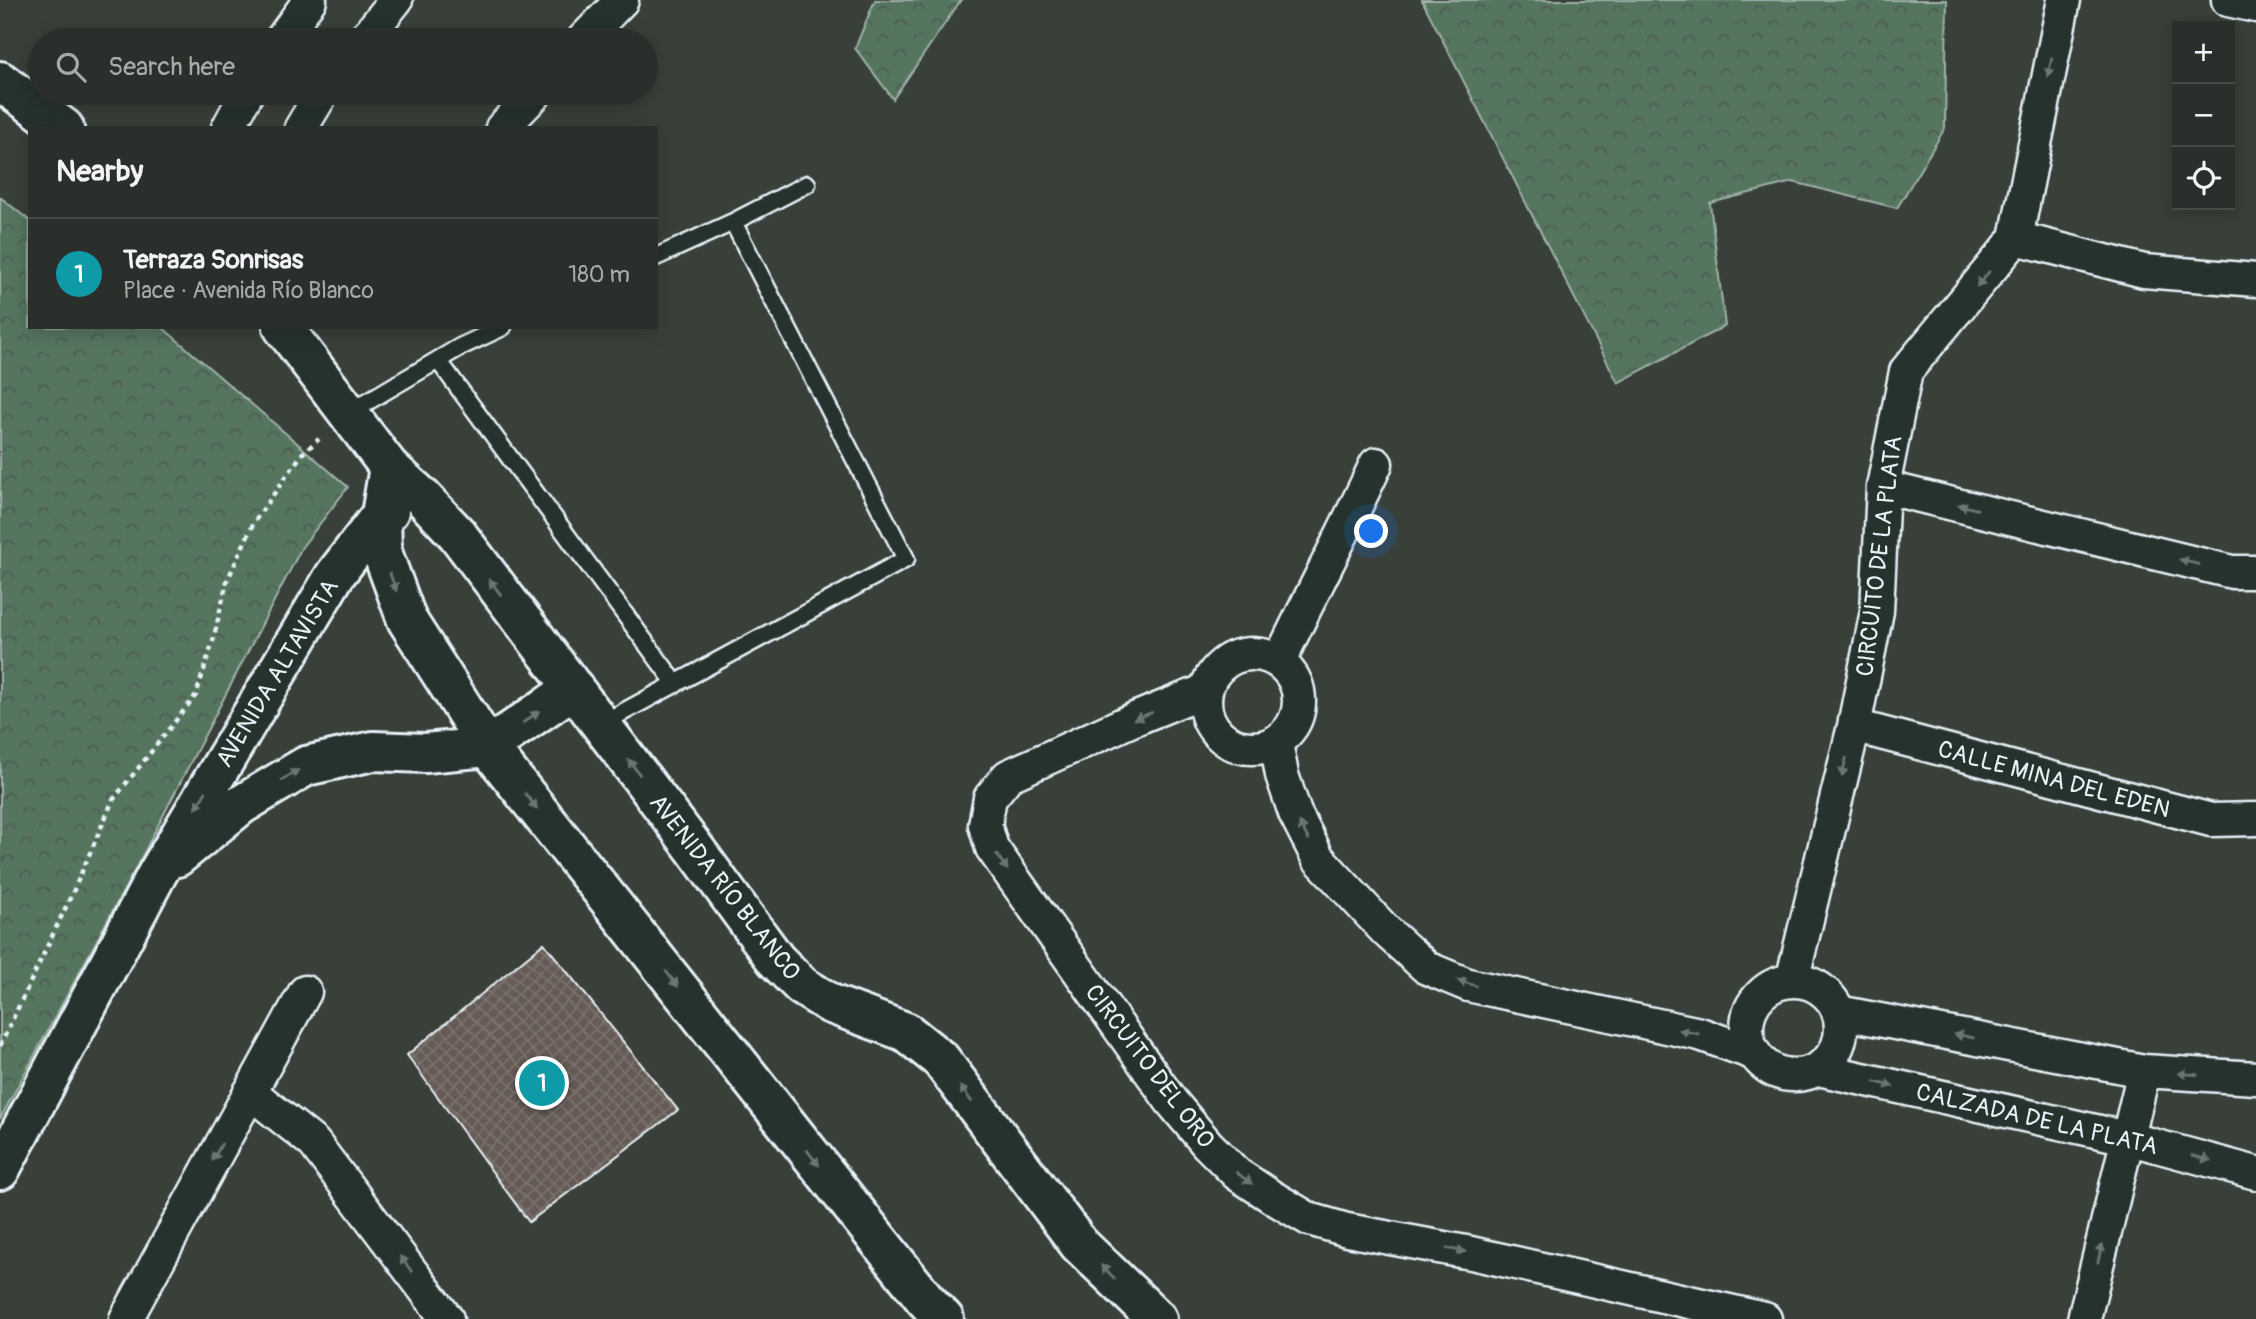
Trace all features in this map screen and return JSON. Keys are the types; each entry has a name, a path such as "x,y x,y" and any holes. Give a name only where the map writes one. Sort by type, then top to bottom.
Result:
{"street":[{"path":"290,28 310,0"},
{"path":"374,28 396,0"},
{"path":"595,28 622,0"},
{"name":"CIRCUITO DE LA PLATA","path":"1792,981 1854,726 1877,611 1884,487 1906,371 2016,239 2064,0"},
{"path":"2228,0 2256,6"},
{"path":"0,81 28,102"},
{"path":"33,105 61,126"},
{"path":"229,126 240,105"},
{"path":"302,126 315,105"},
{"path":"504,126 524,105"},
{"path":"2016,239 2144,271 2256,280"},
{"name":"AVENIDA RÍO BLANCO","path":"285,329 389,467 457,534 776,960 802,986 831,1004 906,1032 941,1060 1079,1244 1157,1319"},
{"path":"1279,662 1313,588 1349,524 1376,464"},
{"path":"389,467 381,515 382,552 407,620 488,747 925,1299 944,1319"},
{"path":"1884,487 2232,572 2256,572"},
{"name":"AVENIDA ALTAVISTA","path":"0,1170 157,874 335,575 381,515 420,495"},
{"path":"1244,655 1262,655 1279,662 1292,676 1298,693 1298,712 1290,729 1276,741 1259,748 1240,747 1224,739 1212,726 1206,709 1206,690 1214,674 1227,661 1244,655"},
{"name":"AVENIDA ALTAVISTA","path":"157,874 241,805 306,766 373,751 425,753 488,747 574,688"},
{"name":"CIRCUITO DEL ORO","path":"1206,690 1008,776 990,798 985,825 992,848 1171,1101 1207,1144 1237,1174 1309,1219 1347,1230 1471,1253 1765,1319"},
{"name":"CALLE MINA DEL EDEN","path":"1854,726 2211,820 2256,819"},
{"path":"1276,741 1282,775 1295,813 1318,858 1386,931 1427,968 1468,985 1700,1034 1754,1053"},
{"path":"1792,981 1820,989 1838,1012 1841,1028 1838,1044 1830,1058 1818,1069 1801,1074 1782,1074 1766,1066 1754,1053 1747,1038 1747,1022 1752,1006 1762,993 1776,985 1792,981"},
{"path":"126,1319 305,992"},
{"path":"1838,1012 2144,1071 2256,1078"},
{"name":"CALZADA DE LA PLATA","path":"1818,1069 2127,1138 2256,1173"},
{"path":"2084,1319 2144,1071"},
{"path":"250,1092 314,1143 445,1318"}],"lane":[{"path":"658,256 807,184"},
{"path":"601,724 906,559 733,222"},
{"path":"348,413 438,360 499,329"},
{"path":"438,360 676,684"}],"path":[{"path":"0,1046 113,800 196,695 213,641 227,581 254,522 302,454 348,413"}],"green space":[{"path":"875,0 961,0 893,99 855,48"},
{"path":"1422,0 1947,0 1945,128 1897,208 1793,182 1710,203 1725,326 1618,383"},
{"path":"0,197 28,219 28,329 164,329 348,487 302,547 137,866 0,1119"}],"building":[{"path":"544,943 678,1110 529,1222 407,1055"}],"place":[{"name":"Terraza Sonrisas","path":"542,1083"}]}
